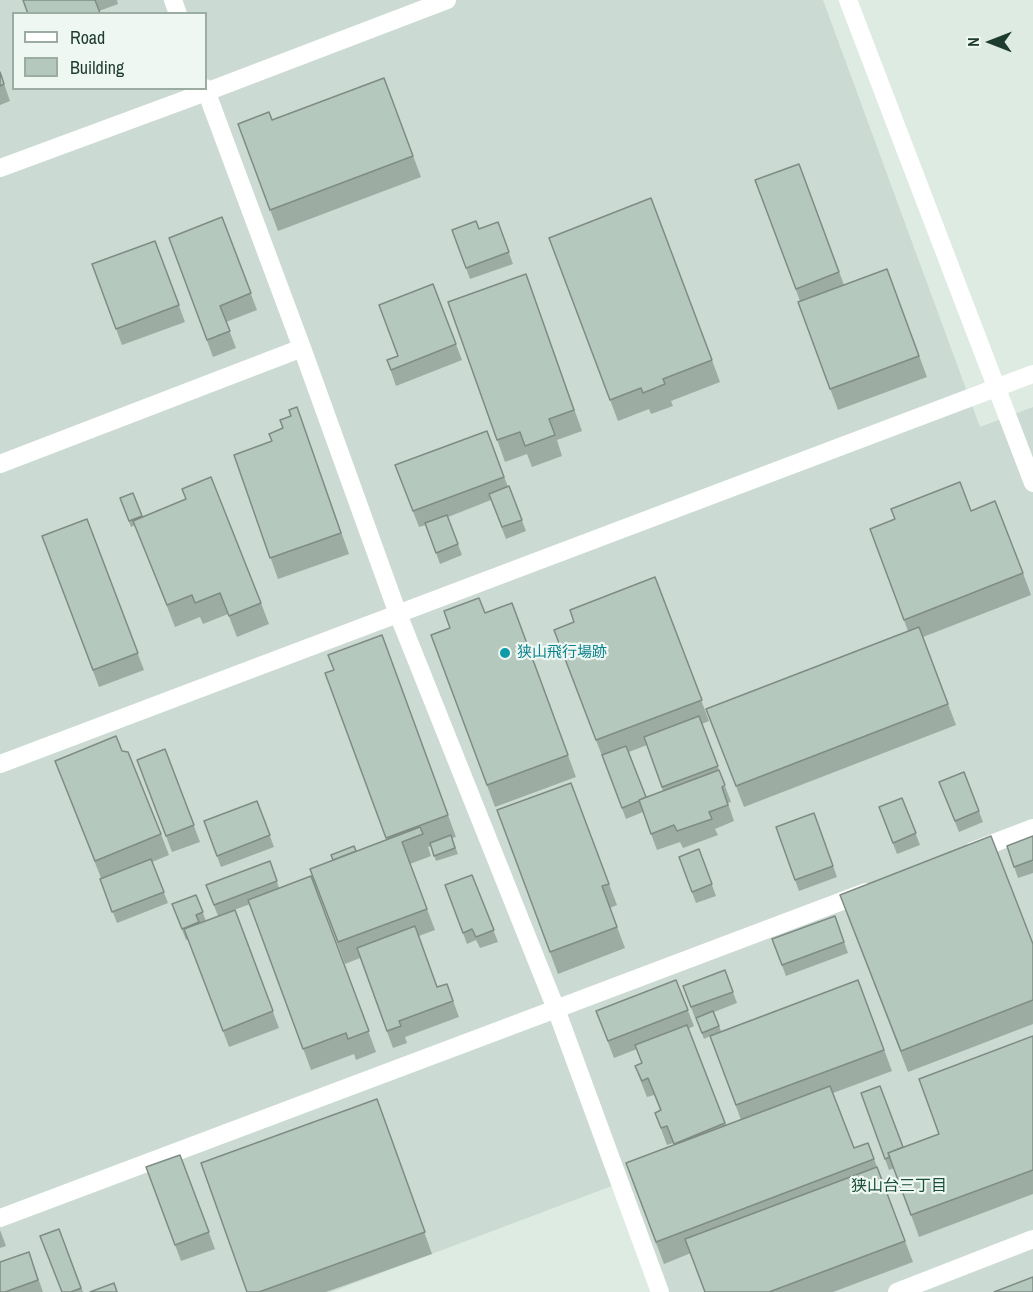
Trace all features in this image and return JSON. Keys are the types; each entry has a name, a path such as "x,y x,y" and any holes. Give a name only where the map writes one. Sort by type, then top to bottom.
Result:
{"street":[{"path":"207,90 447,0"},
{"path":"848,0 1033,483"},
{"path":"0,168 206,90 398,614 556,1009 660,1292"},
{"path":"0,464 302,348"},
{"path":"0,764 1033,374"},
{"path":"955,857 1033,828"},
{"path":"0,1218 878,887"},
{"path":"897,1292 1033,1239"}],"shaded area":[{"path":"0,0 823,0 980,427 1033,407 1033,1292 668,1292 625,1181 331,1292 0,1292"}],"building":[{"path":"23,0 95,0 100,12 27,12"},
{"path":"0,72 4,84 0,86"},
{"path":"384,78 413,156 270,210 238,124 269,112 272,120"},
{"path":"799,164 839,272 796,289 755,180"},
{"path":"651,198 712,360 663,379 665,384 643,393 641,388 610,400 549,238"},
{"path":"222,217 251,293 220,306 230,331 207,340 169,238"},
{"path":"476,221 479,229 498,222 509,252 466,268 452,230"},
{"path":"155,241 179,305 116,329 92,264"},
{"path":"887,269 919,356 830,389 798,302"},
{"path":"526,274 574,410 549,419 555,435 525,446 520,432 497,440 448,302"},
{"path":"433,284 456,344 391,370 387,360 398,356 379,305"},
{"path":"297,407 341,533 270,558 234,455 272,441 269,434 283,428 280,420 291,416 289,410"},
{"path":"487,431 504,477 413,511 395,465"},
{"path":"211,477 261,603 229,616 220,593 195,603 192,595 167,605 133,521 186,499 182,489"},
{"path":"960,482 971,511 995,501 1023,573 904,620 870,529 895,519 891,509"},
{"path":"509,486 522,520 502,527 489,494"},
{"path":"133,493 142,516 129,521 120,498"},
{"path":"447,515 458,544 436,553 425,523"},
{"path":"87,519 138,653 93,670 42,536"},
{"path":"655,577 702,700 596,740 554,630 574,622 570,610"},
{"path":"479,598 485,613 512,603 568,755 487,785 431,635 450,628 444,611"},
{"path":"919,627 948,704 736,786 706,709"},
{"path":"382,635 448,815 386,838 325,673 334,670 328,655"},
{"path":"699,716 718,766 662,787 644,737"},
{"path":"116,736 122,751 128,752 161,834 95,861 55,761"},
{"path":"626,746 646,797 622,808 602,755"},
{"path":"165,749 194,825 166,836 137,760"},
{"path":"719,770 725,785 722,787 728,805 709,812 712,819 677,831 674,825 651,834 639,800"},
{"path":"964,772 979,811 955,821 939,782"},
{"path":"571,783 609,884 602,886 617,927 550,952 497,810"},
{"path":"902,798 916,833 893,843 879,807"},
{"path":"257,801 270,835 217,856 204,821"},
{"path":"814,813 833,866 795,880 776,827"},
{"path":"420,827 423,834 402,842 427,909 338,942 310,869"},
{"path":"451,835 455,848 434,856 430,843"},
{"path":"991,836 1033,944 1033,1000 901,1051 840,895"},
{"path":"1033,836 1033,860 1014,867 1007,846"},
{"path":"354,846 356,851 333,860 331,855"},
{"path":"699,849 712,884 692,892 679,857"},
{"path":"151,859 164,892 112,912 100,879"},
{"path":"270,861 277,881 214,905 206,885"},
{"path":"472,875 494,930 476,937 472,929 463,933 445,885"},
{"path":"311,876 369,1031 348,1039 346,1033 303,1049 248,900"},
{"path":"196,895 203,912 196,915 199,922 182,929 172,904"},
{"path":"235,910 273,1011 223,1031 184,929"},
{"path":"835,916 844,942 782,965 772,939"},
{"path":"415,926 437,987 447,984 453,1001 399,1021 401,1026 387,1031 357,948"},
{"path":"725,970 733,992 691,1007 683,986"},
{"path":"676,980 688,1010 608,1041 596,1011"},
{"path":"858,980 884,1050 736,1105 710,1036"},
{"path":"713,1011 719,1026 702,1033 696,1018"},
{"path":"687,1025 725,1123 674,1144 667,1126 661,1128 655,1113 661,1110 648,1078 642,1081 635,1066 642,1063 635,1045"},
{"path":"1033,1036 1033,1170 911,1215 888,1153 939,1134 919,1079"},
{"path":"830,1086 854,1148 868,1143 874,1159 656,1242 626,1163"},
{"path":"880,1086 903,1147 888,1153 890,1157 885,1159 861,1093"},
{"path":"377,1099 425,1232 259,1292 247,1292 201,1163"},
{"path":"180,1155 209,1232 175,1245 146,1167"},
{"path":"877,1167 905,1241 769,1292 705,1292 685,1239"},
{"path":"59,1229 81,1288 71,1292 62,1292 40,1236"},
{"path":"29,1252 38,1280 0,1292 0,1262"},
{"path":"1033,1277 1033,1292 994,1292"},
{"path":"114,1283 117,1292 90,1292"}],"place":[{"name":"狭山飛行場跡","path":"505,653"}],"district":[{"name":"狭山台三丁目","path":"899,1187"}]}
